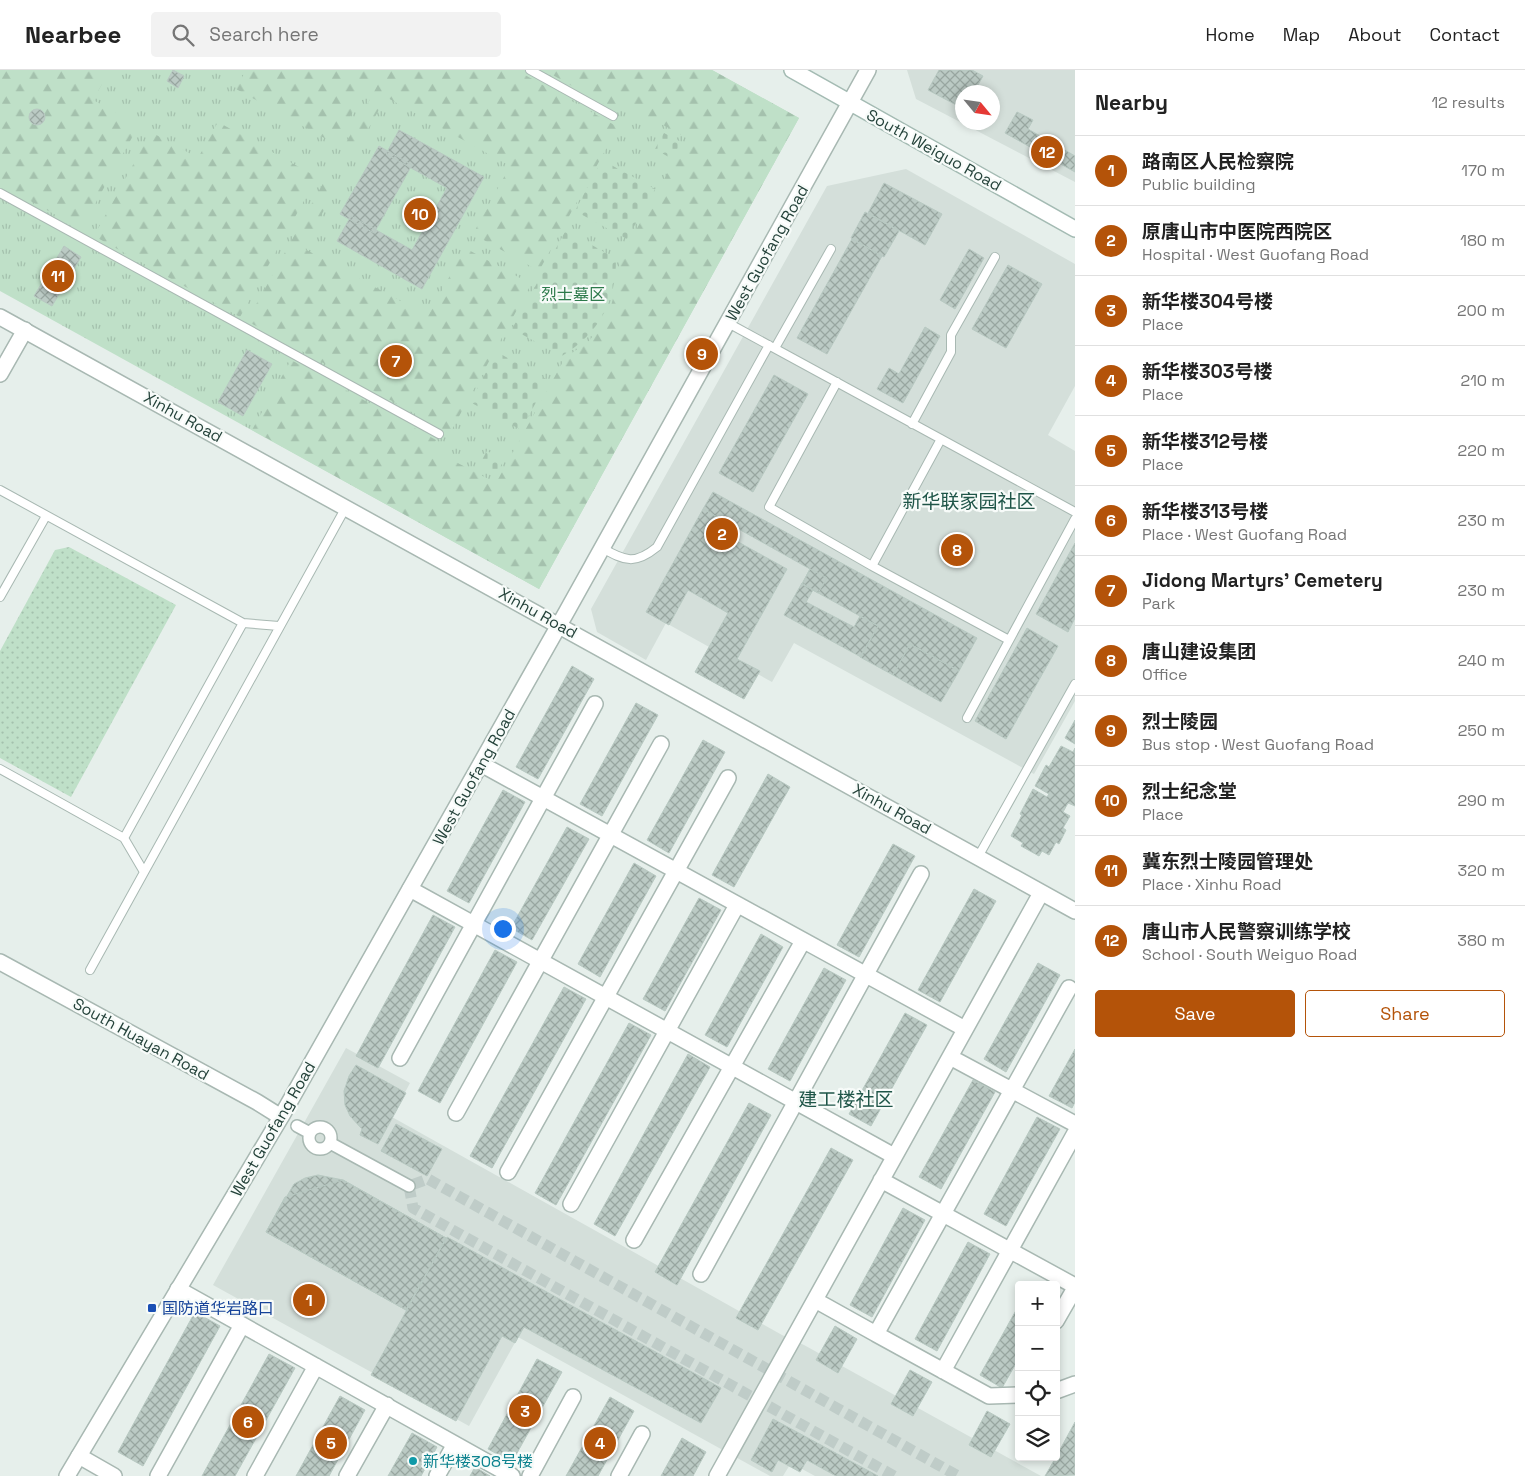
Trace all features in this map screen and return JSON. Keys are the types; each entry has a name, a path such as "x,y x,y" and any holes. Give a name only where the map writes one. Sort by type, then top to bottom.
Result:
{"street":[{"name":"South Weiguo Road","path":"792,70 1075,229"},
{"name":"West Guofang Road","path":"67,1476 281,1117 559,625 868,70"},
{"name":"Xinhu Road","path":"0,317 346,506 1075,911"},
{"path":"0,374 25,330"},
{"path":"400,1058 595,704"},
{"path":"456,1112 661,744"},
{"path":"481,764 965,1029"},
{"path":"508,1172 728,778"},
{"path":"701,1274 921,874"},
{"path":"410,889 894,1156"},
{"path":"716,1476 1041,893"},
{"path":"571,1204 737,905"},
{"path":"634,1240 803,941"},
{"name":"South Huayan Road","path":"0,962 249,1097 281,1117"},
{"path":"876,1334 1069,988"},
{"path":"950,1058 1075,1124"},
{"path":"297,1126 310,1133"},
{"path":"323,1127 329,1132 330,1143 322,1150 315,1149 308,1140 310,1133 316,1128 323,1127"},
{"path":"943,1371 1075,1134"},
{"path":"330,1143 409,1186"},
{"path":"881,1180 1075,1287 1060,1314"},
{"path":"178,1289 512,1476"},
{"path":"815,1300 988,1396 1015,1393"},
{"path":"158,1476 242,1325"},
{"path":"254,1476 316,1366"},
{"path":"1060,1390 1075,1384"},
{"path":"530,1476 573,1397"},
{"path":"347,1476 387,1406"},
{"path":"618,1476 642,1434"},
{"path":"437,1476 455,1444"},
{"path":"79,1456 114,1476"}],"lane":[{"path":"530,70 613,116"},
{"path":"0,193 439,434"},
{"path":"602,548 622,559 633,560 646,556 657,547 772,347 831,249"},
{"path":"912,424 951,352 951,335 995,257"},
{"path":"728,323 1075,512"},
{"path":"837,382 769,507 872,566 1009,640"},
{"path":"872,566 942,439"},
{"path":"0,490 243,623 279,626"},
{"path":"90,970 346,506"},
{"path":"0,597 46,516"},
{"path":"967,718 1075,519"},
{"path":"124,838 243,623"},
{"path":"978,857 1075,684"},
{"path":"0,769 124,838 144,872"}],"shaded area":[{"path":"907,70 1075,70 1075,182 975,130 1000,130 1000,85 955,85 955,119 916,99"},
{"path":"906,169 1075,264 1075,386 1048,435 1075,451 1075,701 1034,774 794,643 772,682 666,623 646,660 597,632 591,609 827,186"},
{"path":"346,1048 410,1083 392,1117 782,1335 804,1345 1041,1476 815,1476 791,1463 783,1476 770,1476 518,1337 469,1426 213,1285"}],"green space":[{"path":"0,70 712,70 799,118 539,589 0,291"},
{"path":"0,70 94,70 106,77 93,100 139,125 81,229 0,184"},
{"path":"246,70 376,70 335,144 236,89"},
{"path":"386,70 516,70 618,127 539,271 473,234 510,166 386,97 352,158 341,152"},
{"path":"544,70 712,70 799,118 539,589 252,430 291,360 436,440 431,449 496,483 565,358 589,341 601,326 610,310 619,275 619,261 687,138 621,102 616,111"},
{"path":"218,122 317,177 240,317 94,236 151,132 198,158"},
{"path":"664,133 681,142 672,159 655,149"},
{"path":"602,160 655,189 627,239 575,211"},
{"path":"327,176 339,183 303,248 428,316 465,248 531,284 450,433 247,321"},
{"name":"烈士墓区","path":"566,230 616,259 613,289 603,315 586,337 562,356 512,329"},
{"path":"497,352 548,380 521,430 470,402"},
{"path":"487,451 504,460 495,476 478,467"},
{"path":"69,547 176,605 71,797 0,758 0,651 55,550"}],"building":[{"path":"173,70 184,76 178,88 167,81"},
{"path":"939,70 972,70 983,76 978,85 955,85 955,104 928,90"},
{"path":"37,109 45,117 37,125 29,117"},
{"path":"1017,112 1033,120 1028,129 1075,156 1075,172 1005,133"},
{"path":"399,130 484,177 422,289 337,241 351,216 412,250 447,188 386,154"},
{"path":"379,146 412,165 374,233 340,214"},
{"path":"884,183 942,214 925,245 868,213"},
{"path":"417,196 436,207 423,231 404,220"},
{"path":"865,212 899,231 884,257 851,238"},
{"path":"852,239 882,256 827,354 797,338"},
{"path":"64,246 81,257 52,306 34,296"},
{"path":"969,249 984,258 955,309 940,300"},
{"path":"1008,265 1042,284 1006,348 972,329"},
{"path":"925,327 940,336 903,403 877,389 889,368 899,374"},
{"path":"247,350 272,364 243,416 218,402"},
{"path":"774,375 808,394 753,492 719,473"},
{"path":"713,492 977,638 959,671 910,644 893,675 860,657 878,626 802,584 810,569 703,509"},
{"path":"703,509 719,518 713,528 787,569 737,659 760,671 744,699 695,672 728,613 688,590 669,625 646,612"},
{"path":"1075,543 1075,618 1068,632 1036,614"},
{"path":"810,569 827,578 818,593 802,584"},
{"path":"802,583 813,590 806,602 854,627 860,616 878,626 861,657 784,615"},
{"path":"1027,628 1058,646 1006,739 975,721"},
{"path":"910,644 959,671 941,702 893,675"},
{"path":"572,666 594,679 538,779 516,767"},
{"path":"636,703 658,715 602,816 580,804"},
{"path":"1075,720 1075,744 1065,738"},
{"path":"703,740 725,752 669,853 647,840"},
{"path":"1061,746 1073,752 1075,748 1075,806 1068,803 1063,812 1070,816 1063,828 1066,830 1059,844 1056,842 1049,855 1042,851 1039,856 1021,846 1023,843 1011,836 1033,789 1047,797 1049,794 1035,786 1046,765 1049,767"},
{"path":"768,774 790,787 734,887 712,875"},
{"path":"503,790 525,802 469,903 447,891"},
{"path":"567,827 589,839 532,940 511,928"},
{"path":"893,844 915,856 859,957 837,945"},
{"path":"634,863 656,876 600,977 578,964"},
{"path":"974,889 996,901 940,1002 918,990"},
{"path":"699,898 721,910 665,1011 643,999"},
{"path":"433,915 455,927 378,1068 356,1056"},
{"path":"761,934 783,947 727,1047 705,1035"},
{"path":"495,950 517,962 440,1103 418,1091"},
{"path":"1038,963 1060,975 1006,1072 984,1059"},
{"path":"824,968 846,980 790,1081 768,1069"},
{"path":"564,987 586,999 492,1168 470,1156"},
{"path":"905,1013 927,1025 871,1126 849,1114"},
{"path":"629,1023 651,1035 556,1205 535,1193"},
{"path":"1075,1049 1075,1102 1072,1108 1049,1096"},
{"path":"688,1054 710,1067 615,1236 594,1224"},
{"path":"356,1065 406,1093 378,1144 360,1135 362,1129 350,1116 345,1105 344,1091 349,1076"},
{"path":"973,1080 995,1092 941,1189 919,1177"},
{"path":"749,1103 771,1115 677,1285 655,1272"},
{"path":"1037,1117 1060,1129 1006,1226 984,1214"},
{"path":"396,1124 442,1149 427,1176 381,1151"},
{"path":"831,1148 853,1160 758,1330 736,1318"},
{"path":"318,1175 343,1180 446,1238 406,1310 266,1232 294,1184 305,1178"},
{"path":"343,1180 446,1238 406,1310 266,1232 285,1197"},
{"path":"903,1208 925,1220 872,1317 850,1305"},
{"path":"447,1237 721,1388 701,1423 524,1327 515,1343 502,1336 456,1421 371,1375"},
{"path":"968,1242 990,1254 937,1351 915,1339"},
{"path":"195,1312 220,1326 143,1466 118,1452"},
{"path":"1015,1312 1015,1365 1002,1388 980,1375"},
{"path":"835,1326 857,1339 838,1373 816,1360"},
{"path":"269,1354 295,1368 235,1476 202,1476"},
{"path":"537,1359 562,1372 512,1462 488,1449"},
{"path":"910,1370 932,1382 913,1416 891,1404"},
{"path":"340,1396 365,1410 329,1476 296,1476"},
{"path":"610,1397 634,1411 598,1476 566,1476"},
{"path":"987,1411 1010,1424 991,1457 969,1445"},
{"path":"773,1419 878,1476 836,1476 807,1460 800,1472 778,1460 772,1472 751,1460"},
{"path":"1075,1422 1075,1475 1045,1476 1054,1461 1060,1461 1060,1450"},
{"name":"新华楼308号楼","path":"412,1433 437,1447 421,1476 388,1476"},
{"path":"682,1438 706,1452 693,1476 661,1476"},
{"path":"475,1467 490,1476 470,1476"}],"tunnel":[{"path":"894,1476 413,1208 409,1186 428,1179 958,1476"}],"place":[{"name":"唐山市人民警察训练学校","path":"1047,152"},
{"name":"烈士纪念堂","path":"420,214"},
{"name":"冀东烈士陵园管理处","path":"58,276"},
{"name":"烈士陵园","path":"702,354"},
{"name":"Jidong Martyrs' Cemetery","path":"396,361"},
{"name":"原唐山市中医院西院区","path":"722,534"},
{"name":"唐山建设集团","path":"957,550"},
{"name":"路南区人民检察院","path":"309,1300"},
{"name":"国防道华岩路口","path":"152,1308"},
{"name":"新华楼304号楼","path":"525,1411"},
{"name":"新华楼313号楼","path":"248,1422"},
{"name":"新华楼312号楼","path":"331,1443"},
{"name":"新华楼303号楼","path":"600,1443"},
{"name":"新华楼308号楼","path":"413,1461"}],"district":[{"name":"新华联家园社区","path":"969,501"},
{"name":"建工楼社区","path":"846,1099"}]}
